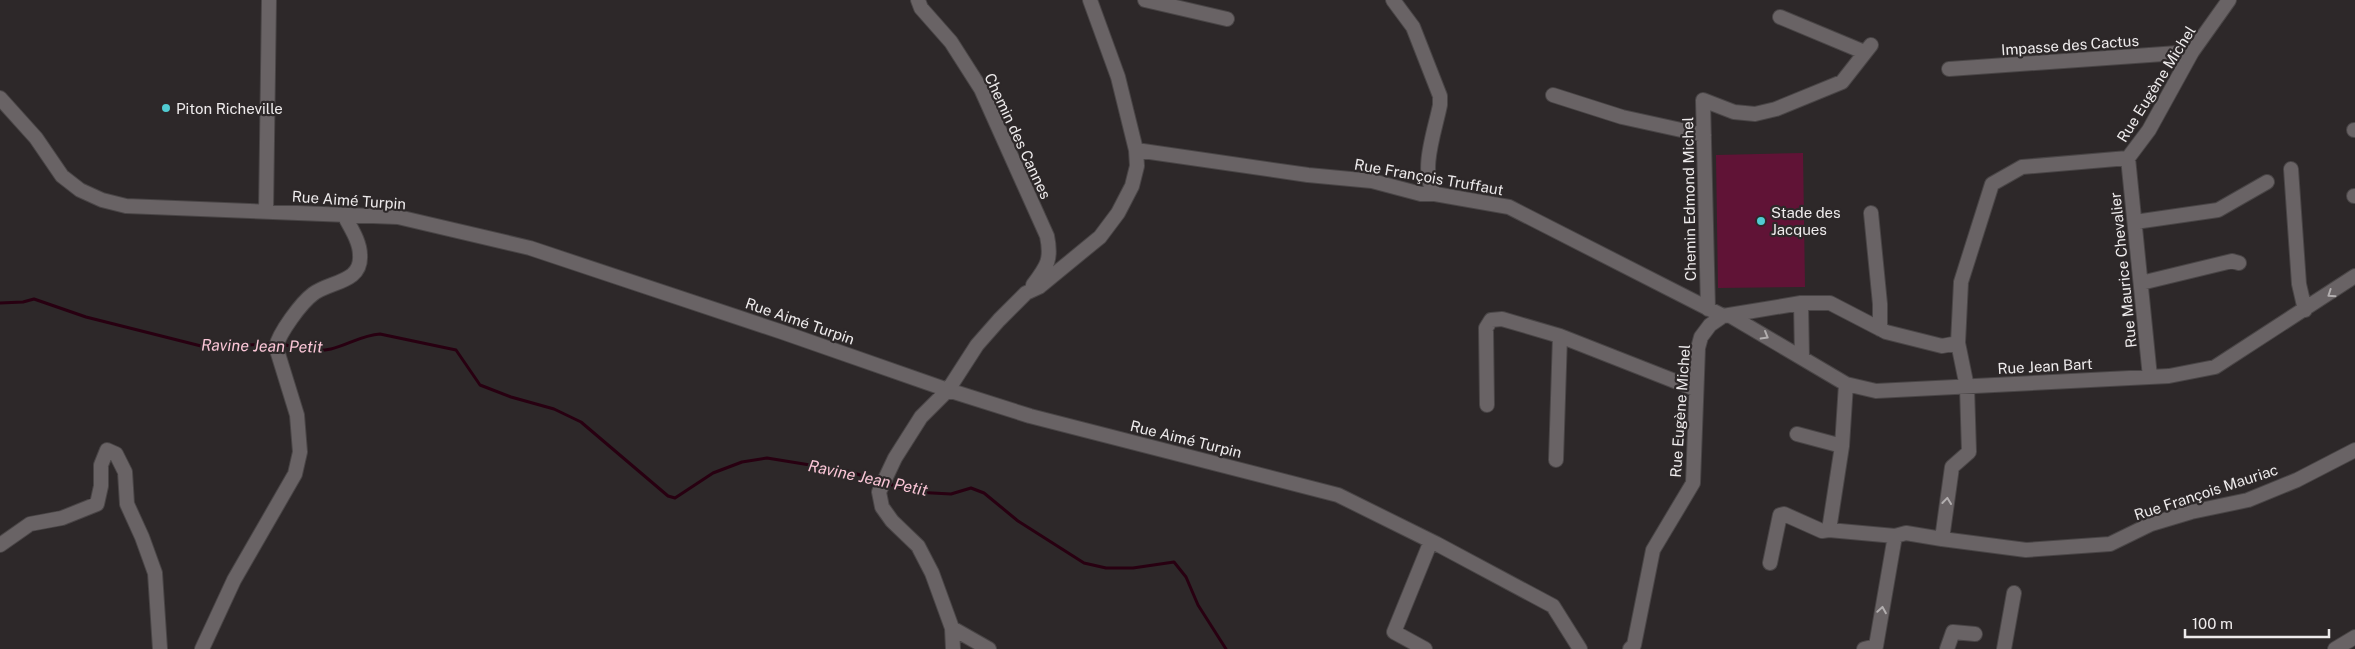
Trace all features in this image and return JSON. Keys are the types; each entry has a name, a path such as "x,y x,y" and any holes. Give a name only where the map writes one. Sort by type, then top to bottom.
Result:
{"street":[{"path":"266,212 269,0"},
{"name":"Chemin des Cannes","path":"918,0 921,8 951,42 981,89 1047,236 1050,253 1047,266 1026,293"},
{"path":"952,649 952,628 932,572 918,546 882,507 879,492 895,458 921,417 948,390 977,345 1026,293 1038,286 1100,237 1118,213 1132,186 1137,166 1136,150 1118,77 1090,0"},
{"path":"1145,0 1227,19"},
{"path":"1393,0 1413,27 1440,96 1440,105 1427,169 1429,186 1435,194"},
{"name":"Rue Eugène Michel","path":"1942,538 1952,467 1969,452 1967,387 1958,343 1961,282 1992,184 2022,167 2128,158 2149,130 2192,52 2229,0"},
{"name":"Chemin Edmond Michel","path":"1708,310 1704,100 1734,112 1755,114 1776,109 1842,82 1868,49 1780,17"},
{"name":"Impasse des Cactus","path":"1949,70 2192,52"},
{"path":"1553,95 1622,117 1704,135"},
{"name":"Rue Aimé Turpin","path":"0,98 36,138 62,176 80,190 102,200 126,206 398,217 530,248 782,332 948,390 1039,418 1338,495 1431,540 1553,606 1580,649"},
{"name":"Rue François Truffaut","path":"1136,150 1308,175 1372,181 1421,194 1435,194 1509,207 1708,310 1726,316"},
{"name":"Rue Maurice Chevalier","path":"2128,158 2150,378"},
{"path":"2291,169 2299,284 2305,310"},
{"path":"2135,222 2218,210 2267,182"},
{"path":"1871,214 1880,304 1880,329"},
{"path":"202,649 234,580 295,474 300,452 297,415 277,343 313,294 345,281 356,273 360,255 344,215"},
{"path":"2141,283 2232,261 2239,263"},
{"name":"Rue Jean Bart","path":"1726,316 1846,384 1876,391 2150,378 2215,367 2355,276"},
{"path":"1726,316 1801,303 1830,303 1880,329 1942,346 1958,343"},
{"path":"1801,303 1802,358"},
{"name":"Rue Eugène Michel","path":"1636,648 1652,550 1693,483 1698,348 1701,337 1710,324 1726,316"},
{"path":"1487,405 1486,328 1491,320 1502,319 1560,336 1695,389"},
{"path":"1556,460 1560,336"},
{"path":"1829,530 1842,446 1846,384"},
{"path":"1797,434 1842,446"},
{"path":"0,545 30,524 62,518 97,504 101,486 100,465 107,450 116,454 124,472 127,504 155,573 160,649"},
{"name":"Rue François Mauriac","path":"1770,563 1780,515 1784,514 1822,531 1895,536 1906,533 2026,550 2110,544 2151,524 2191,512 2248,500 2297,480 2355,450"},
{"path":"1864,649 1876,646 1895,536"},
{"path":"1425,649 1394,632 1431,540"},
{"path":"2004,649 2014,593"},
{"path":"952,628 989,649"},
{"path":"1947,649 1953,632 1975,634"},
{"path":"2335,649 2355,637"}],"shaded area":[{"name":"Stade des Jacques","path":"1803,153 1805,287 1718,288 1716,155"}],"waterway":[{"name":"Ravine Jean Petit","path":"0,303 23,302 34,299 86,317 209,348 274,343"},
{"name":"Ravine Jean Petit","path":"280,344 324,350 367,336 380,334 456,350 480,385 511,397 554,409 581,422 668,496 675,498 713,473 742,462 767,458 847,471 880,481"},
{"name":"Ravine Jean Petit","path":"886,483 914,492 951,494 971,488 984,493 1018,521 1084,563 1106,568 1133,568 1174,562 1186,577 1198,605 1226,649"}],"place":[{"name":"Piton Richeville","path":"166,108"},
{"name":"Stade des Jacques","path":"1761,221"}]}
